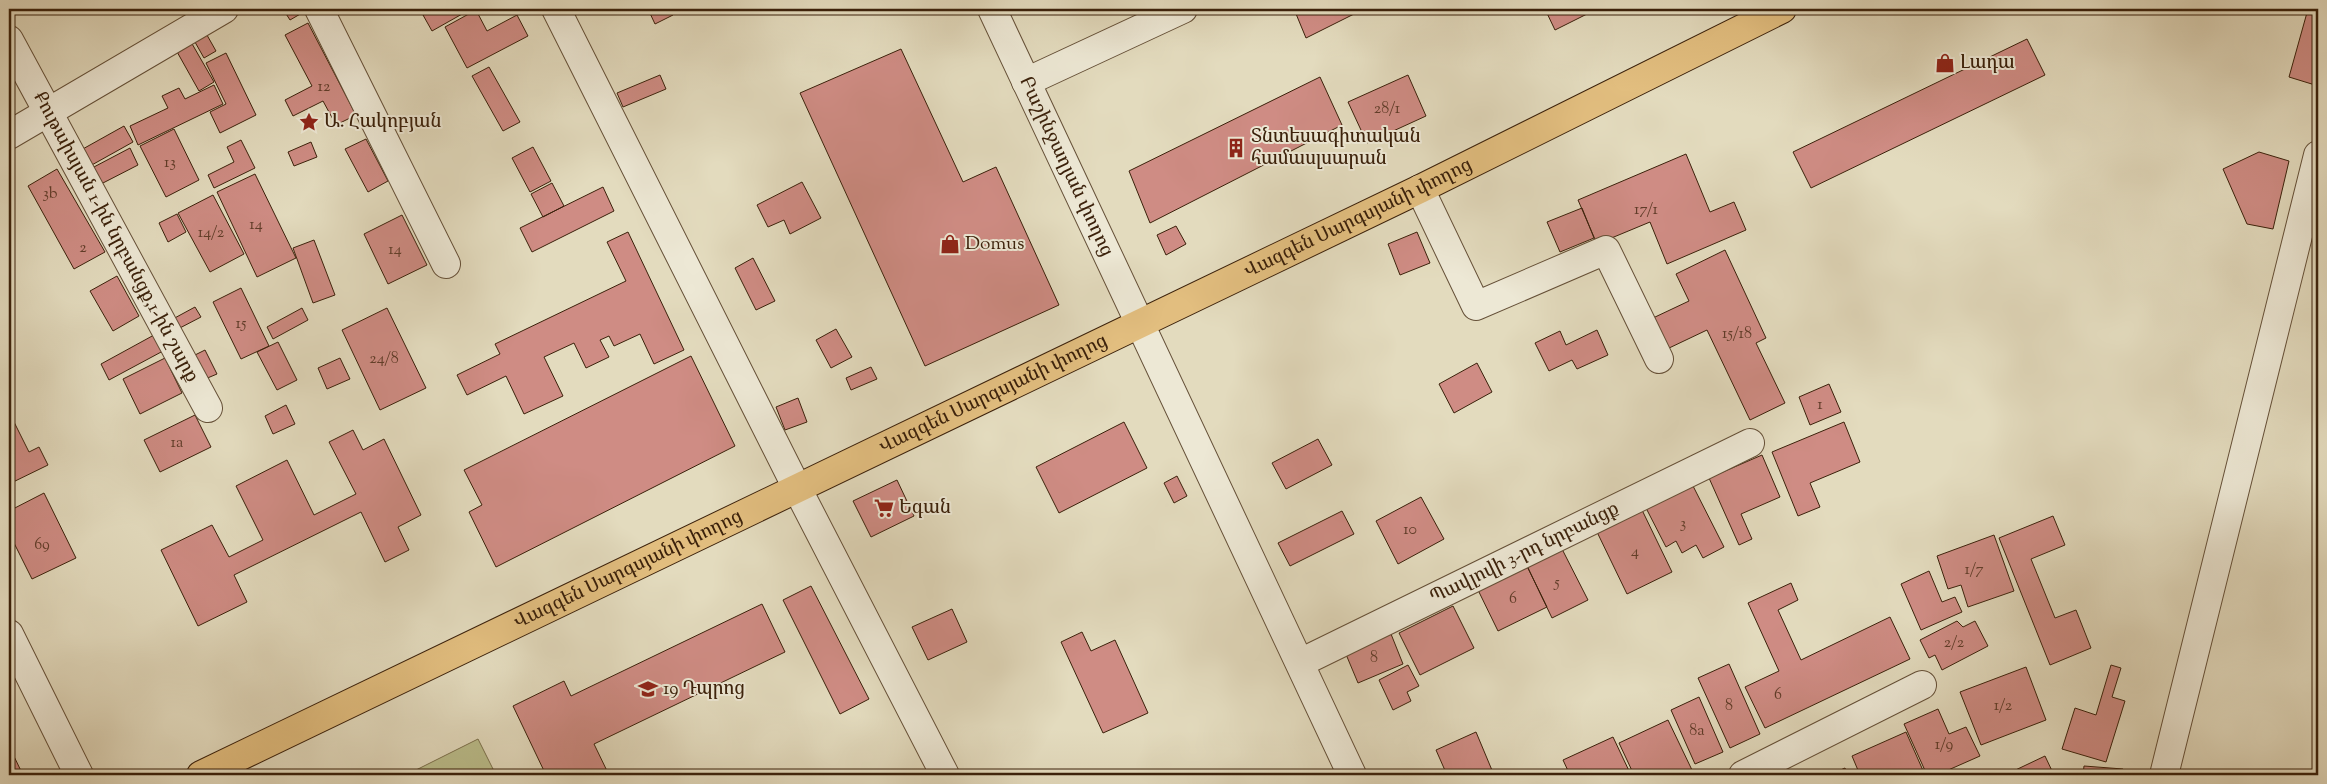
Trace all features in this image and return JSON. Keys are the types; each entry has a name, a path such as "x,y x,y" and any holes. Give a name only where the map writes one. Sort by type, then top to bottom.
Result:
{"highway":[{"name":"Վազգեն Սարգսյանի փողոց","path":"201,775 1420,189 1782,9"}],"street":[{"path":"9,134 224,9"},
{"path":"319,9 446,264"},
{"path":"556,9 797,488 945,775"},
{"name":"Բաշինջաղյան փողոց","path":"992,9 1352,775"},
{"path":"1026,82 1183,9"},
{"name":"Քութաիսյան 1-ին նրբանցք,1-ին շարք","path":"9,40 208,408"},
{"path":"2164,775 2318,155"},
{"path":"1420,189 1476,306 1606,250 1659,359"},
{"name":"Պավլովի 3-րդ նրբանցք","path":"1300,663 1750,443"},
{"path":"9,634 79,775"},
{"path":"1743,775 1922,685"}],"green space":[{"path":"478,739 496,775 414,775 412,772"}],"building":[{"path":"283,9 299,9 302,13 290,20"},
{"path":"434,9 471,9 432,31 423,15"},
{"path":"648,9 670,9 673,15 655,24"},
{"path":"1294,9 1364,9 1306,38"},
{"path":"1545,9 1597,9 1555,30"},
{"path":"2308,9 2318,9 2318,74 2315,85 2289,77"},
{"path":"476,10 487,31 517,15 528,36 467,68 445,27"},
{"path":"308,23 356,115 336,125 323,101 293,116 285,100 312,86 285,35"},
{"path":"203,28 216,51 204,58 191,35"},
{"path":"2027,39 2045,75 1811,188 1793,152"},
{"path":"191,42 214,82 199,91 176,50"},
{"name":"Domus","path":"901,49 963,182 996,167 1059,305 925,366 800,93"},
{"path":"226,53 256,115 220,133 210,112 226,104 206,63"},
{"path":"489,67 520,122 503,131 472,76"},
{"path":"660,75 666,89 623,107 617,93"},
{"path":"1408,75 1426,116 1367,143 1348,102"},
{"name":"Տնտեսագիտական համասլսարան","path":"1320,77 1342,125 1150,223 1129,171"},
{"path":"214,85 223,104 138,145 130,126 168,108 162,96 179,88 185,99"},
{"path":"124,126 133,142 90,166 81,150"},
{"path":"174,129 199,180 166,197 140,146"},
{"path":"366,139 388,181 368,192 345,149"},
{"path":"241,140 255,168 214,188 208,175 234,162 227,147"},
{"path":"311,142 317,157 294,166 288,152"},
{"path":"533,147 551,181 530,192 512,158"},
{"path":"130,148 138,165 101,184 92,168"},
{"path":"2259,152 2289,161 2273,229 2247,224 2223,169"},
{"path":"1686,154 1710,212 1734,202 1746,230 1667,264 1650,222 1597,244 1578,200"},
{"path":"57,169 105,252 74,269 28,186"},
{"path":"255,174 296,258 257,277 217,192"},
{"path":"802,182 821,218 790,234 784,220 768,227 757,205"},
{"path":"552,183 564,206 543,217 531,194"},
{"path":"603,187 614,211 532,252 520,228"},
{"path":"213,195 244,254 210,272 178,213"},
{"path":"1582,208 1594,238 1560,252 1547,222"},
{"path":"177,214 186,232 168,242 159,223"},
{"path":"402,215 427,265 388,284 364,234"},
{"path":"1176,226 1186,244 1166,255 1157,235"},
{"path":"628,232 684,350 654,364 640,334 614,346 609,336 600,340 609,357 586,368 574,343 544,357 563,396 524,414 506,376 467,395 457,375 500,354 495,344 626,281 607,242"},
{"path":"1417,232 1430,263 1400,275 1388,244"},
{"path":"314,240 335,295 313,303 293,248"},
{"path":"1725,250 1766,338 1756,343 1785,403 1750,420 1707,330 1667,349 1653,318 1689,301 1676,274"},
{"path":"753,258 775,301 756,310 735,268"},
{"path":"117,276 139,316 113,331 90,291"},
{"path":"241,288 269,346 241,359 213,302"},
{"path":"195,307 201,317 176,330 171,320"},
{"path":"302,308 308,320 273,339 267,327"},
{"path":"387,308 426,388 380,410 342,330"},
{"path":"836,329 852,357 831,368 816,340"},
{"path":"1597,330 1608,355 1577,369 1572,360 1549,371 1535,343 1560,331 1566,345"},
{"path":"154,335 163,351 109,380 101,364"},
{"path":"278,342 297,380 277,390 257,352"},
{"path":"205,350 217,374 198,382 187,359"},
{"path":"691,356 735,446 496,567 469,512 482,505 464,470"},
{"path":"165,358 182,393 140,414 123,379"},
{"path":"340,358 350,379 327,389 318,368"},
{"path":"1477,363 1492,392 1454,413 1439,384"},
{"path":"871,367 877,379 851,390 846,378"},
{"path":"1829,384 1841,412 1810,425 1799,397"},
{"path":"798,398 807,422 785,430 776,407"},
{"path":"286,405 295,424 273,434 265,416"},
{"path":"9,412 29,452 39,447 48,465 9,484"},
{"path":"195,415 211,447 160,472 144,440"},
{"path":"1124,422 1147,468 1059,513 1036,467"},
{"path":"1844,422 1860,462 1810,483 1820,507 1798,516 1772,452"},
{"path":"353,430 363,450 384,439 421,515 398,527 409,550 385,562 361,512 234,575 247,602 198,626 161,550 212,525 229,557 263,540 236,486 287,460 314,515 356,494 329,442"},
{"path":"1318,439 1332,465 1286,489 1272,463"},
{"path":"1762,455 1780,497 1741,514 1752,539 1739,545 1709,478"},
{"path":"1177,476 1187,496 1174,503 1164,483"},
{"name":"Եգան","path":"897,480 914,516 871,537 853,501"},
{"path":"1691,482 1724,547 1703,558 1696,545 1682,553 1676,541 1666,547 1645,506"},
{"path":"44,493 76,558 32,579 9,533 9,511"},
{"path":"1421,497 1444,539 1398,564 1376,521"},
{"path":"1642,510 1672,572 1627,594 1597,532"},
{"path":"1342,511 1354,534 1290,566 1278,543"},
{"path":"2053,516 2065,545 2031,559 2055,618 2076,610 2091,648 2050,665 1999,538"},
{"path":"1994,535 2014,591 1968,607 1961,585 1948,589 1937,556"},
{"path":"1562,549 1588,600 1552,618 1527,566"},
{"path":"1527,566 1547,607 1498,631 1478,590"},
{"path":"1929,571 1942,602 1955,597 1962,612 1921,630 1901,584"},
{"path":"1791,583 1798,600 1778,610 1801,660 1890,617 1910,659 1765,728 1745,687 1779,671 1748,603"},
{"path":"811,586 869,699 840,714 783,600"},
{"name":"19 Դպրոց","path":"762,604 785,652 594,744 609,775 546,775 513,706 564,681 571,696"},
{"path":"1453,606 1474,648 1420,675 1399,633"},
{"path":"952,609 967,642 928,660 912,627"},
{"path":"1957,621 1963,627 1975,621 1988,646 1942,670 1935,655 1929,658 1920,640"},
{"path":"1082,632 1091,651 1115,640 1148,713 1103,733 1061,642"},
{"path":"1391,634 1403,664 1358,683 1345,652"},
{"path":"1729,664 1760,734 1730,748 1698,678"},
{"path":"1408,665 1419,686 1407,692 1411,701 1393,710 1379,680"},
{"path":"2111,665 2121,668 2112,697 2125,701 2106,762 2062,749 2075,708 2096,715"},
{"path":"2026,667 2046,720 1981,745 1960,692"},
{"path":"1699,697 1723,752 1695,764 1671,710"},
{"path":"1938,709 1949,734 1966,727 1980,756 1937,775 1927,775 1904,724"},
{"path":"1668,720 1692,770 1682,775 1634,775 1619,743"},
{"path":"1476,732 1494,775 1447,775 1436,750"},
{"path":"1906,732 1925,775 1860,775 1852,756"},
{"path":"1613,737 1631,775 1570,775 1563,760"},
{"path":"9,746 23,775 9,775"},
{"path":"2045,756 2054,775 2005,775"},
{"path":"2084,766 2123,769 2122,775 2083,775"},
{"path":"1845,768 1848,775 1829,775"}],"place":[{"name":"Լադա","path":"1945,63"},
{"name":"Ա. Հակոբյան","path":"309,122"},
{"name":"Տնտեսագիտական համասլսարան","path":"1236,148"},
{"name":"Domus","path":"950,244"},
{"name":"Եգան","path":"884,508"},
{"name":"19 Դպրոց","path":"648,689"}]}
